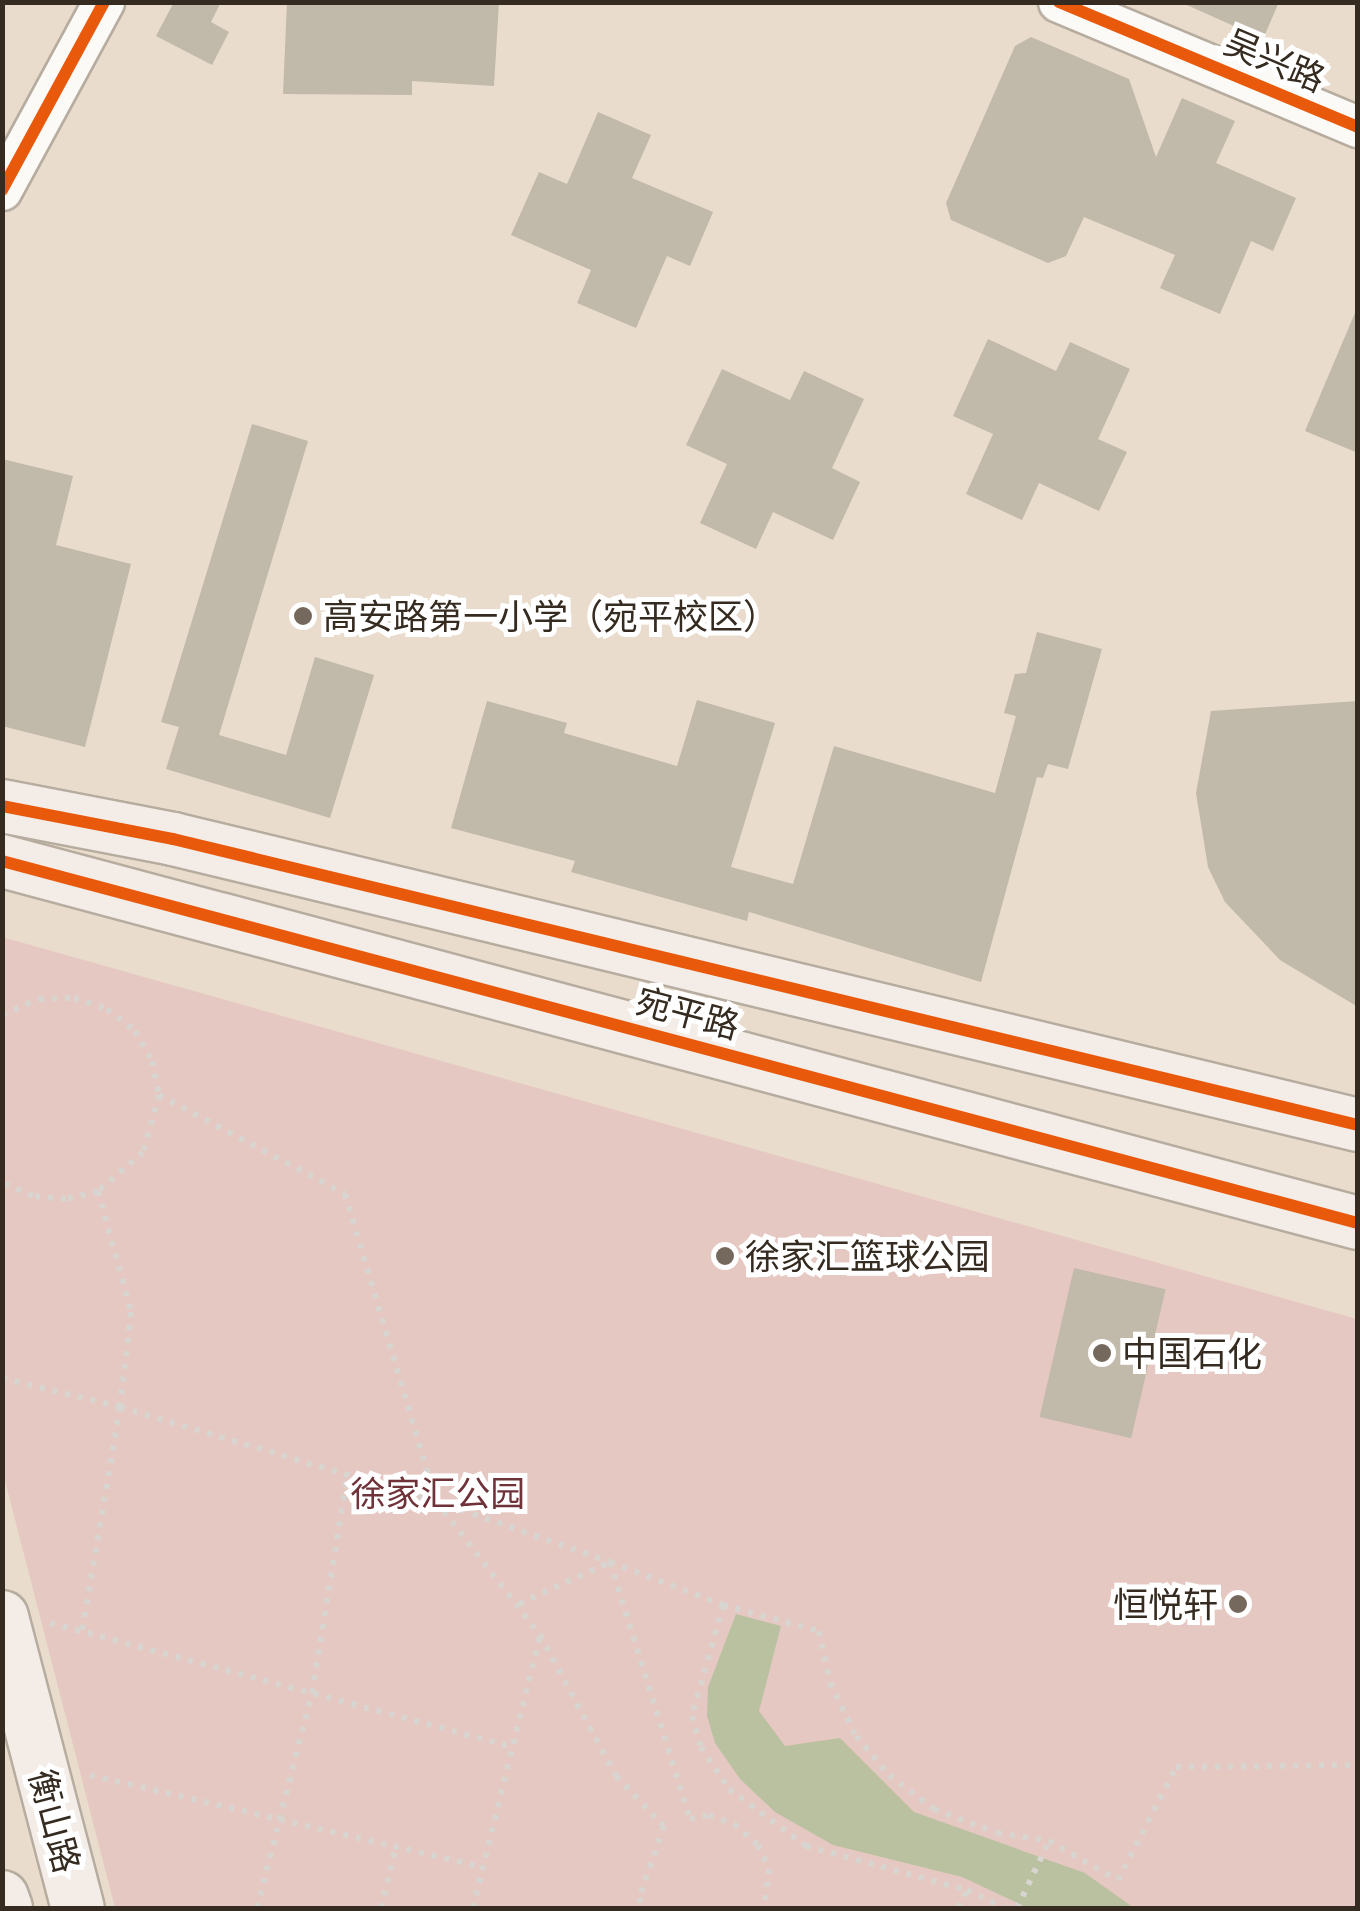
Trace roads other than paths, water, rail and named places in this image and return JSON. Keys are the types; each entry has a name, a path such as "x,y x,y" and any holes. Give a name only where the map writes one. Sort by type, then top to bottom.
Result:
{"main road":[{"name":"宛平路","path":"2,806 193,844 1358,1125"},
{"name":"宛平路","path":"2,861 1358,1223"},
{"name":"衡山路","path":"18,1618 40,1763 78,1908"},
{"name":"衡山路","path":"2,1897 6,1908"}],"street":[{"path":"2,190 104,2"},
{"name":"吴兴路","path":"1059,2 1358,127"}],"place":[{"name":"高安路第一小学（宛平校区）","path":"303,616"},
{"name":"徐家汇篮球公园","path":"725,1256"},
{"name":"中国石化","path":"1102,1353"},
{"name":"恒悦轩","path":"1238,1604"}],"park label":[{"name":"徐家汇公园","path":"438,1493"}]}
